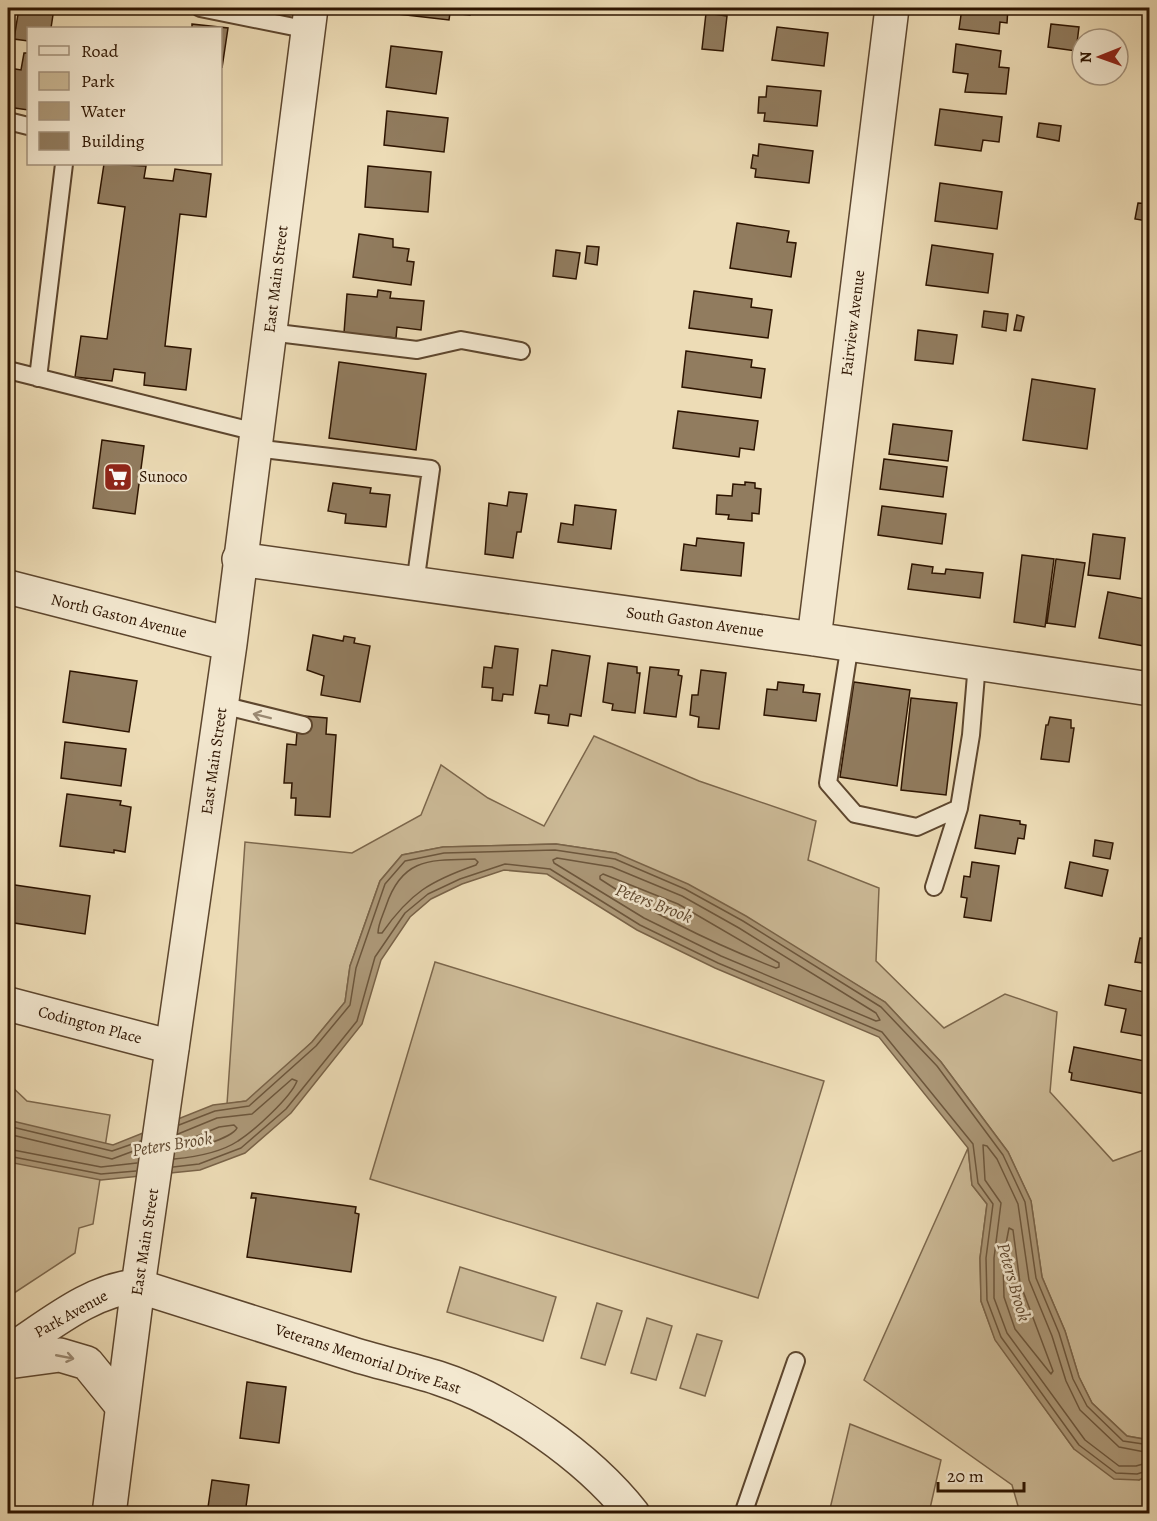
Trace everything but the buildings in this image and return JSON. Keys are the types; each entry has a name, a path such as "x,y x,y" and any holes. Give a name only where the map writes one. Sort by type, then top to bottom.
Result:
{"street":[{"name":"Fairview Avenue","path":"814,639 892,8"},
{"name":"East Main Street","path":"109,1514 138,1286 231,644 239,559 310,19"},
{"name":"South Gaston Avenue","path":"239,559 850,644 1149,689"},
{"name":"North Gaston Avenue","path":"8,587 231,644"},
{"name":"Codington Place","path":"8,1004 172,1047"},
{"name":"Park Avenue","path":"8,1352 79,1306 122,1287 138,1286"},
{"name":"Veterans Memorial Drive East","path":"138,1286 360,1357 439,1378 486,1399 536,1428 612,1487 633,1514"},
{"name":"Park Avenue","path":"8,1362 60,1355 87,1363 122,1406"}],"lane":[{"path":"200,8 310,19"},
{"path":"8,121 27,126"},
{"path":"38,378 64,165"},
{"path":"269,332 417,350 461,340 521,351"},
{"path":"8,370 255,440 430,469 416,584"},
{"path":"850,644 828,783 855,814 917,827 959,808"},
{"path":"934,887 959,808 971,735 977,663"},
{"path":"222,705 303,725"},
{"path":"742,1514 746,1509 796,1361"}],"green space":[{"path":"594,736 699,781 816,821 808,860 879,888 876,961 944,1028 1005,994 1057,1012 1050,1092 1113,1161 1149,1148 1149,1440 1127,1436 1092,1403 1079,1377 1065,1331 1042,1277 1031,1201 1008,1152 941,1062 885,1002 818,962 616,853 556,844 443,847 402,855 380,881 350,966 345,1002 312,1042 266,1086 246,1101 227,1104 245,842 352,853 421,815 441,765 488,798 544,826"},
{"path":"435,962 824,1081 758,1298 370,1179"},
{"path":"8,1083 27,1101 110,1115 93,1224 79,1228 75,1253 8,1297"},
{"path":"968,1148 972,1185 987,1204 980,1258 981,1301 995,1339 1074,1449 1139,1480 1149,1475 1149,1513 1020,1513 1012,1485 864,1380"},
{"path":"460,1267 556,1297 543,1341 447,1312"},
{"path":"597,1303 622,1311 605,1365 581,1358"},
{"path":"647,1318 672,1326 656,1380 631,1373"},
{"path":"697,1334 722,1341 705,1396 680,1388"},
{"path":"850,1424 941,1460 929,1513 829,1513"}],"water":[{"name":"Peters Brook","path":"556,844 616,853 688,884 746,916 885,1002 941,1062 1008,1152 1031,1201 1042,1277 1065,1331 1079,1377 1092,1403 1127,1436 1149,1440 1149,1475 1139,1480 1114,1479 1074,1449 995,1340 981,1301 980,1258 987,1204 972,1185 968,1148 879,1037 715,968 637,930 547,874 504,870 462,884 431,899 410,917 381,960 362,1024 291,1113 245,1153 200,1170 101,1180 8,1162 8,1120 113,1145 213,1105 246,1101 312,1042 345,1002 350,966 380,881 402,855 443,847"}],"place":[{"name":"Sunoco","path":"118,477"}]}
